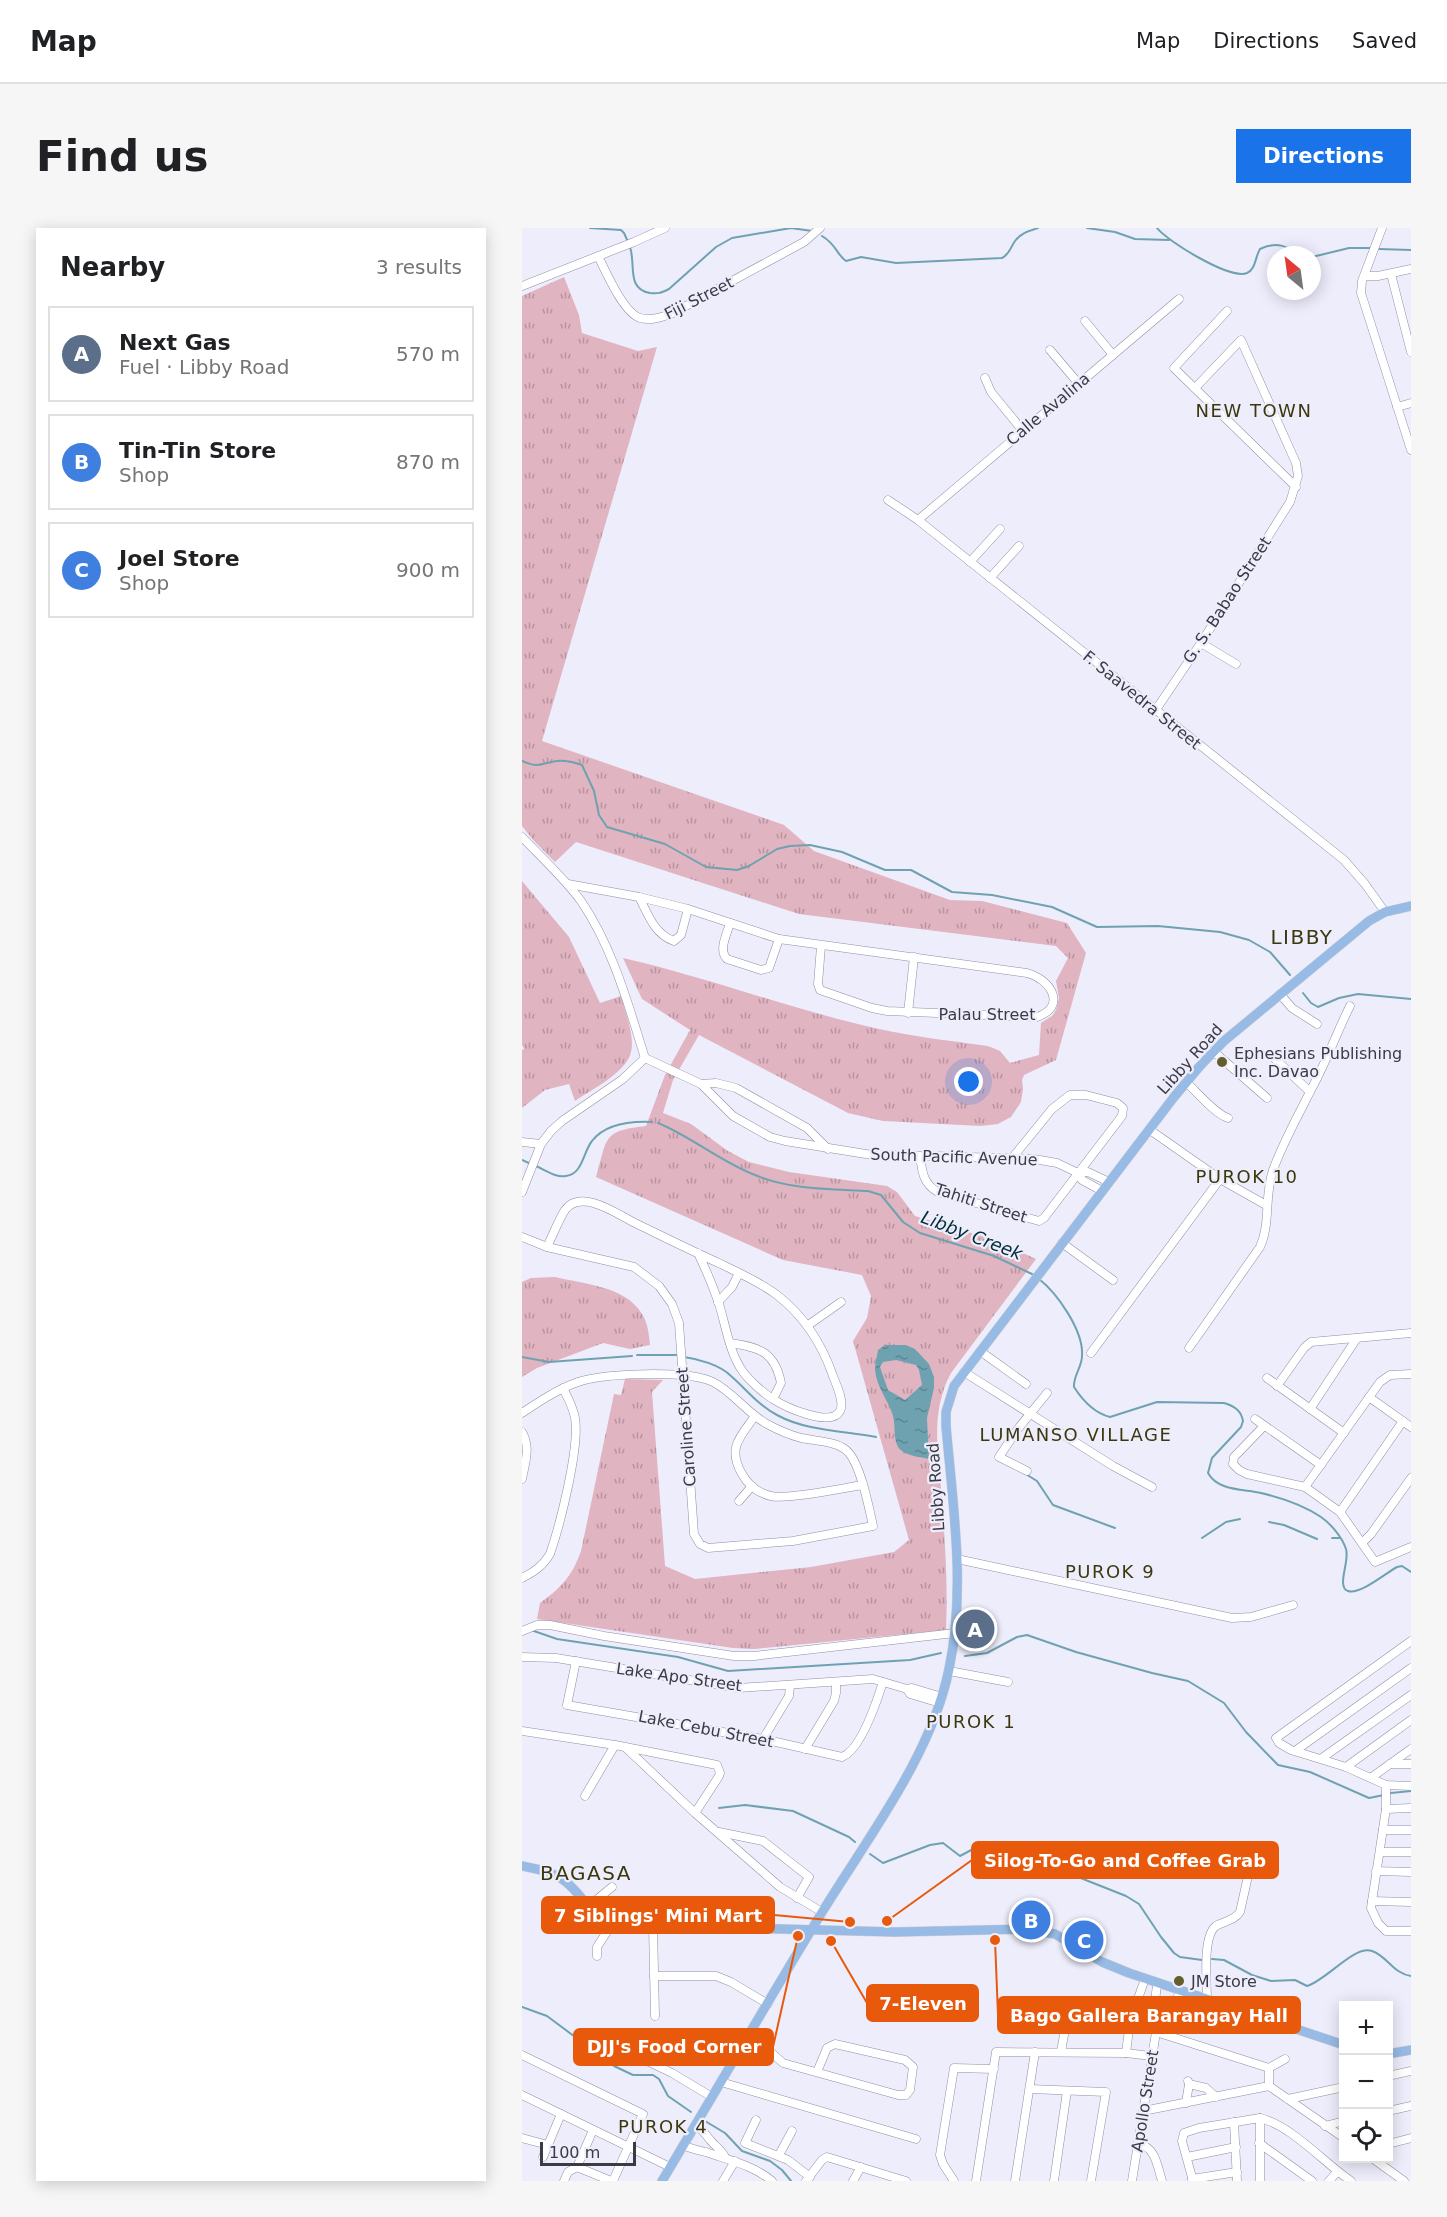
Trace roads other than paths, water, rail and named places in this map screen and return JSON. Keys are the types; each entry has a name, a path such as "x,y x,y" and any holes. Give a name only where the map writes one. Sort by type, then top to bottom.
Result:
{"main road":[{"name":"Libby Road","path":"662,2181 822,1912 911,1769 941,1700 949,1671 957,1601 957,1559 946,1412 954,1386 1186,1082 1213,1051 1364,926 1385,912 1411,906"},
{"path":"522,1866 547,1872 564,1880 600,1918 612,1924 895,1932 1037,1930 1055,1934 1102,1962 1145,1979 1339,2043"},
{"path":"1393,2053 1411,2050"}],"street":[{"path":"522,286 664,228"},
{"name":"Fiji Street","path":"598,256 631,312 638,317 658,318 673,313 804,242 820,228"},
{"path":"1382,228 1360,287 1397,407 1408,431 1411,450"},
{"path":"1365,276 1378,276 1411,269"},
{"path":"1391,274 1411,352"},
{"name":"Calle Avalina","path":"918,520 1179,299"},
{"path":"1227,311 1174,368 1296,487"},
{"path":"1085,321 1113,355"},
{"path":"1195,388 1241,340 1296,463 1298,472 1296,487"},
{"path":"1050,350 1079,384"},
{"path":"985,378 991,392 1023,431"},
{"path":"1397,407 1411,403"},
{"name":"G. S. Babao Street","path":"1155,711 1201,643 1292,498 1296,487"},
{"name":"F. Saavedra Street","path":"888,500 918,520 1344,860 1385,912"},
{"path":"970,562 1000,529"},
{"path":"990,578 1019,546"},
{"path":"1201,643 1236,664"},
{"path":"522,837 568,885 596,927 621,981 645,1058 623,1079 562,1121 542,1144 522,1192"},
{"name":"Palau Street","path":"568,885 639,897 688,909 779,939 1036,975 1051,989 1053,1002 1048,1011 1037,1017 878,1010 822,992 818,986 821,946"},
{"path":"639,897 656,930 665,938 674,941 681,936 688,909"},
{"path":"730,923 722,950 727,959 761,970 769,968 779,939"},
{"path":"908,1013 914,957"},
{"path":"1280,994 1292,1008 1317,1024"},
{"path":"1189,1348 1260,1247 1267,1230 1266,1205 1270,1180 1281,1150 1350,1006"},
{"path":"1213,1051 1267,1098"},
{"path":"1272,1056 1310,1092"},
{"name":"South Pacific Avenue","path":"645,1058 701,1084 723,1108 745,1124 770,1137 866,1154 1013,1157 1047,1161 1078,1173 1088,1172 1109,1182"},
{"path":"1186,1082 1208,1101 1215,1112 1228,1118"},
{"name":"South Pacific Avenue","path":"701,1084 727,1085 747,1094 807,1128 828,1149"},
{"path":"1013,1157 1052,1109 1070,1095 1080,1093 1121,1105 1122,1116 1078,1173"},
{"path":"1150,1130 1220,1179 1266,1205"},
{"path":"522,1142 542,1144"},
{"name":"Tahiti Street","path":"920,1156 922,1172 930,1188 1037,1221 1044,1218 1078,1173"},
{"name":"South Pacific Avenue","path":"1078,1173 1082,1180 1102,1191"},
{"path":"1091,1353 1220,1179"},
{"path":"547,1247 566,1209 574,1203 584,1201 598,1205 698,1253 774,1293 807,1326 827,1357 840,1397 841,1409 835,1415 819,1417 773,1399 741,1369 698,1253"},
{"name":"Caroline Street","path":"522,1237 547,1247 634,1267 660,1286 672,1304 679,1323 694,1534 699,1544 708,1548 794,1541 873,1526 863,1485"},
{"path":"1062,1243 1113,1280"},
{"path":"718,1302 732,1287 739,1273"},
{"path":"807,1326 841,1302"},
{"path":"1277,1386 1309,1344 1411,1333"},
{"path":"1310,1409 1357,1338"},
{"path":"730,1343 756,1347 769,1356 775,1364 782,1383 773,1399"},
{"path":"980,1351 1026,1384"},
{"path":"964,1372 1113,1466 1152,1487"},
{"path":"1305,1487 1369,1397 1386,1377 1411,1374"},
{"path":"522,1413 563,1388 592,1378 682,1375 702,1377 719,1385 755,1416 799,1442 837,1446 849,1452 863,1485 773,1497 759,1491 752,1486 739,1469 735,1452 738,1440 755,1416"},
{"path":"1267,1378 1344,1433"},
{"path":"522,1578 546,1562 550,1554 567,1488 576,1435 576,1420 563,1388"},
{"path":"1027,1471 999,1457 1047,1393"},
{"path":"1369,1397 1411,1427"},
{"path":"1255,1419 1321,1465"},
{"path":"1340,1512 1403,1421"},
{"path":"1264,1426 1234,1456 1235,1467 1261,1479 1305,1487 1340,1512 1372,1559 1377,1562 1411,1548"},
{"path":"522,1432 527,1444 522,1479"},
{"path":"1362,1543 1411,1478"},
{"path":"739,1501 752,1486"},
{"path":"957,1559 1232,1618 1251,1617 1293,1605"},
{"path":"522,1631 541,1624 550,1625 604,1636 734,1656 775,1654 955,1633"},
{"path":"1411,1641 1277,1737 1279,1743 1295,1751 1322,1758 1372,1777 1386,1791 1386,1809 1372,1901 1373,1915 1381,1928 1386,1931 1411,1931"},
{"name":"Lake Apo Street","path":"522,1657 576,1661 738,1688 873,1679 907,1689 910,1694 941,1700"},
{"path":"522,1665 534,1657"},
{"name":"Lake Cebu Street","path":"576,1661 567,1705 763,1739 837,1757 845,1756 851,1750 871,1717 883,1682"},
{"path":"1295,1751 1411,1668"},
{"path":"949,1671 1008,1682"},
{"path":"805,1749 834,1701 836,1682"},
{"path":"763,1739 789,1696 790,1685"},
{"path":"1322,1758 1411,1695"},
{"path":"1346,1767 1411,1720"},
{"path":"522,1731 615,1745 717,1766 719,1776 696,1813"},
{"path":"585,1796 615,1745"},
{"path":"625,1747 780,1887 822,1912"},
{"path":"1372,1777 1411,1749"},
{"path":"1390,1764 1411,1764"},
{"path":"1386,1791 1411,1786"},
{"path":"1386,1809 1411,1808"},
{"path":"1383,1830 1411,1830"},
{"path":"718,1832 763,1841 809,1877 797,1898"},
{"path":"1380,1852 1411,1852"},
{"path":"1207,2000 1209,1934 1216,1926 1237,1917 1250,1867 1261,1860"},
{"path":"1376,1871 1411,1872"},
{"path":"589,1906 612,1887"},
{"path":"1372,1901 1411,1902"},
{"path":"597,1956 597,1947 612,1924"},
{"path":"653,1926 655,2016"},
{"path":"654,1976 716,1976 768,2004"},
{"path":"1126,2053 1130,2021 1145,1979"},
{"name":"Apollo Street","path":"1132,2181 1158,2020 1154,2014 1158,1983"},
{"name":"Apollo Street","path":"1158,2020 1163,2018 1168,2007 1176,2002 1181,1991"},
{"path":"1157,2003 1168,2007"},
{"path":"1061,2052 1069,2006 1091,2009 1130,2021"},
{"path":"1156,2032 1269,2068 1285,2059"},
{"path":"747,2039 766,2048 783,2063 903,2095 910,2090 913,2067 905,2060 835,2044 827,2048 817,2072"},
{"path":"611,2044 672,2073 712,2097"},
{"path":"976,2181 996,2052 1126,2053 1151,2056"},
{"path":"1015,2181 1035,2052"},
{"path":"522,2055 643,2114 612,2181 577,2168"},
{"path":"954,2181 940,2155 954,2068 994,2069"},
{"path":"1269,2068 1269,2086"},
{"path":"1393,2075 1411,2071"},
{"path":"721,2082 916,2139"},
{"path":"1186,2103 1188,2082 1206,2088 1216,2097"},
{"path":"1143,2111 1269,2086 1339,2135"},
{"path":"1288,2099 1339,2088"},
{"path":"1030,2089 1106,2092 1091,2181"},
{"path":"1054,2181 1067,2091"},
{"path":"522,2095 670,2168"},
{"path":"1393,2110 1411,2106"},
{"path":"543,2157 561,2114"},
{"path":"1260,2118 1258,2143 1260,2181"},
{"path":"1237,2172 1192,2180 1182,2141 1184,2133 1188,2130 1234,2122 1260,2118 1268,2120 1351,2181"},
{"path":"756,2120 744,2143 779,2155 808,2179 824,2158 831,2157 906,2181"},
{"path":"1234,2122 1237,2181"},
{"path":"1325,2126 1339,2122"},
{"path":"696,2125 720,2148 725,2157"},
{"path":"564,2181 568,2172 577,2168 593,2130"},
{"path":"779,2155 792,2131"},
{"path":"522,2138 548,2145"},
{"path":"1393,2143 1411,2138"},
{"path":"704,2152 711,2141"},
{"path":"1138,2143 1151,2150 1162,2181"},
{"path":"1258,2143 1309,2180"},
{"path":"683,2145 695,2151 735,2161 763,2174 772,2181"},
{"path":"1187,2157 1236,2147"},
{"path":"723,2181 735,2161"},
{"path":"1379,2163 1404,2181"},
{"path":"853,2181 861,2167"},
{"path":"1329,2181 1337,2172"}],"water":[{"path":"885,1345 906,1345 915,1349 929,1364 934,1377 934,1388 927,1418 929,1459 905,1453 897,1444 893,1416 876,1375 878,1350","holes":["896,1360 916,1365 922,1385 905,1400 888,1390 880,1367 883,1362"]}],"waterway":[{"path":"590,228 621,230 628,242"},
{"path":"630,247 633,275 638,287 642,291 657,293 669,289 716,247 732,238 791,228 812,231"},
{"path":"822,236 846,261 861,257 896,263 1002,258 1020,236 1038,228"},
{"path":"1087,228 1115,232 1135,239 1169,240"},
{"path":"1157,228 1173,242 1199,258 1239,274 1250,271 1260,249 1267,247"},
{"path":"1268,246 1281,246"},
{"path":"1321,255 1349,248 1371,248"},
{"path":"1379,249 1411,250"},
{"path":"522,761 537,765 560,761 582,765 594,791 599,815 607,827 665,844 706,867 737,870 749,866 777,849 810,845 842,852 885,870 911,870 952,892 992,895 1052,907 1097,927 1158,926 1220,932 1249,940 1270,952 1290,975"},
{"path":"1303,993 1311,1003 1318,1007 1339,998 1358,994 1411,999"},
{"name":"Libby Creek","path":"536,1166 558,1176 572,1174 579,1167 592,1141 604,1130 619,1124 652,1122"},
{"name":"Libby Creek","path":"658,1123 742,1170 768,1180 796,1186 868,1191 881,1195 903,1222 920,1233 994,1256 1034,1275"},
{"name":"Libby Creek","path":"522,1160 531,1164"},
{"name":"Libby Creek","path":"1039,1279 1054,1293 1068,1313 1079,1335 1082,1356 1074,1387 1085,1402 1110,1417 1157,1402 1224,1403 1231,1406 1239,1411 1243,1421 1241,1427 1212,1458 1208,1473 1212,1479 1224,1486 1292,1502 1325,1520 1339,1535 1346,1549 1343,1584 1348,1591 1366,1587 1397,1567 1402,1566 1411,1572"},
{"path":"637,1355 676,1355"},
{"path":"522,1357 549,1362 632,1356"},
{"path":"684,1357 703,1361 721,1369 764,1407 788,1420 813,1427 876,1437"},
{"path":"1024,1473 1037,1481 1053,1505 1115,1528"},
{"path":"1202,1538 1226,1522 1240,1519"},
{"path":"1269,1522 1284,1525 1317,1539"},
{"name":"Libby Creek","path":"1332,1538 1340,1538"},
{"path":"531,1630 557,1639 678,1657 728,1671 910,1660 941,1653"},
{"path":"965,1656 987,1653 1017,1637 1027,1635 1076,1652 1188,1681 1224,1703 1246,1732 1278,1765 1310,1772 1369,1798 1384,1795"},
{"path":"1391,1793 1411,1791"},
{"path":"719,1808 745,1805 793,1811 855,1842"},
{"path":"870,1854 883,1863 930,1845 943,1843 960,1856 975,1848 981,1848 1040,1869 1063,1871 1126,1896 1139,1904 1174,1953 1180,1957 1202,1960"},
{"path":"1212,1959 1224,1960 1252,1975 1271,1981 1295,1980 1307,1986 1315,1983 1357,1953 1372,1951 1400,1972 1411,1976"},
{"path":"522,2007 547,2016 614,2066 633,2075 653,2075 659,2079 668,2096 691,2112"},
{"path":"705,2121 725,2133 742,2151 770,2161 791,2181"}],"place":[{"name":"Ephesians Publishing Inc. Davao","path":"1222,1062"},
{"name":"Next Gas","path":"975,1629"},
{"name":"Tin-Tin Store","path":"1031,1920"},
{"name":"Silog-To-Go and Coffee Grab","path":"887,1921"},
{"name":"7 Siblings' Mini Mart","path":"850,1922"},
{"name":"DJJ's Food Corner","path":"798,1936"},
{"name":"Bago Gallera Barangay Hall","path":"995,1940"},
{"name":"Joel Store","path":"1084,1940"},
{"name":"7-Eleven","path":"831,1941"},
{"name":"JM Store","path":"1179,1981"}],"district":[{"name":"NEW TOWN","path":"1254,410"},
{"name":"LIBBY","path":"1302,937"},
{"name":"PUROK 10","path":"1247,1176"},
{"name":"LUMANSO VILLAGE","path":"1076,1434"},
{"name":"PUROK 9","path":"1110,1571"},
{"name":"PUROK 1","path":"971,1721"},
{"name":"BAGASA","path":"586,1873"},
{"name":"PUROK 4","path":"663,2126"}]}
